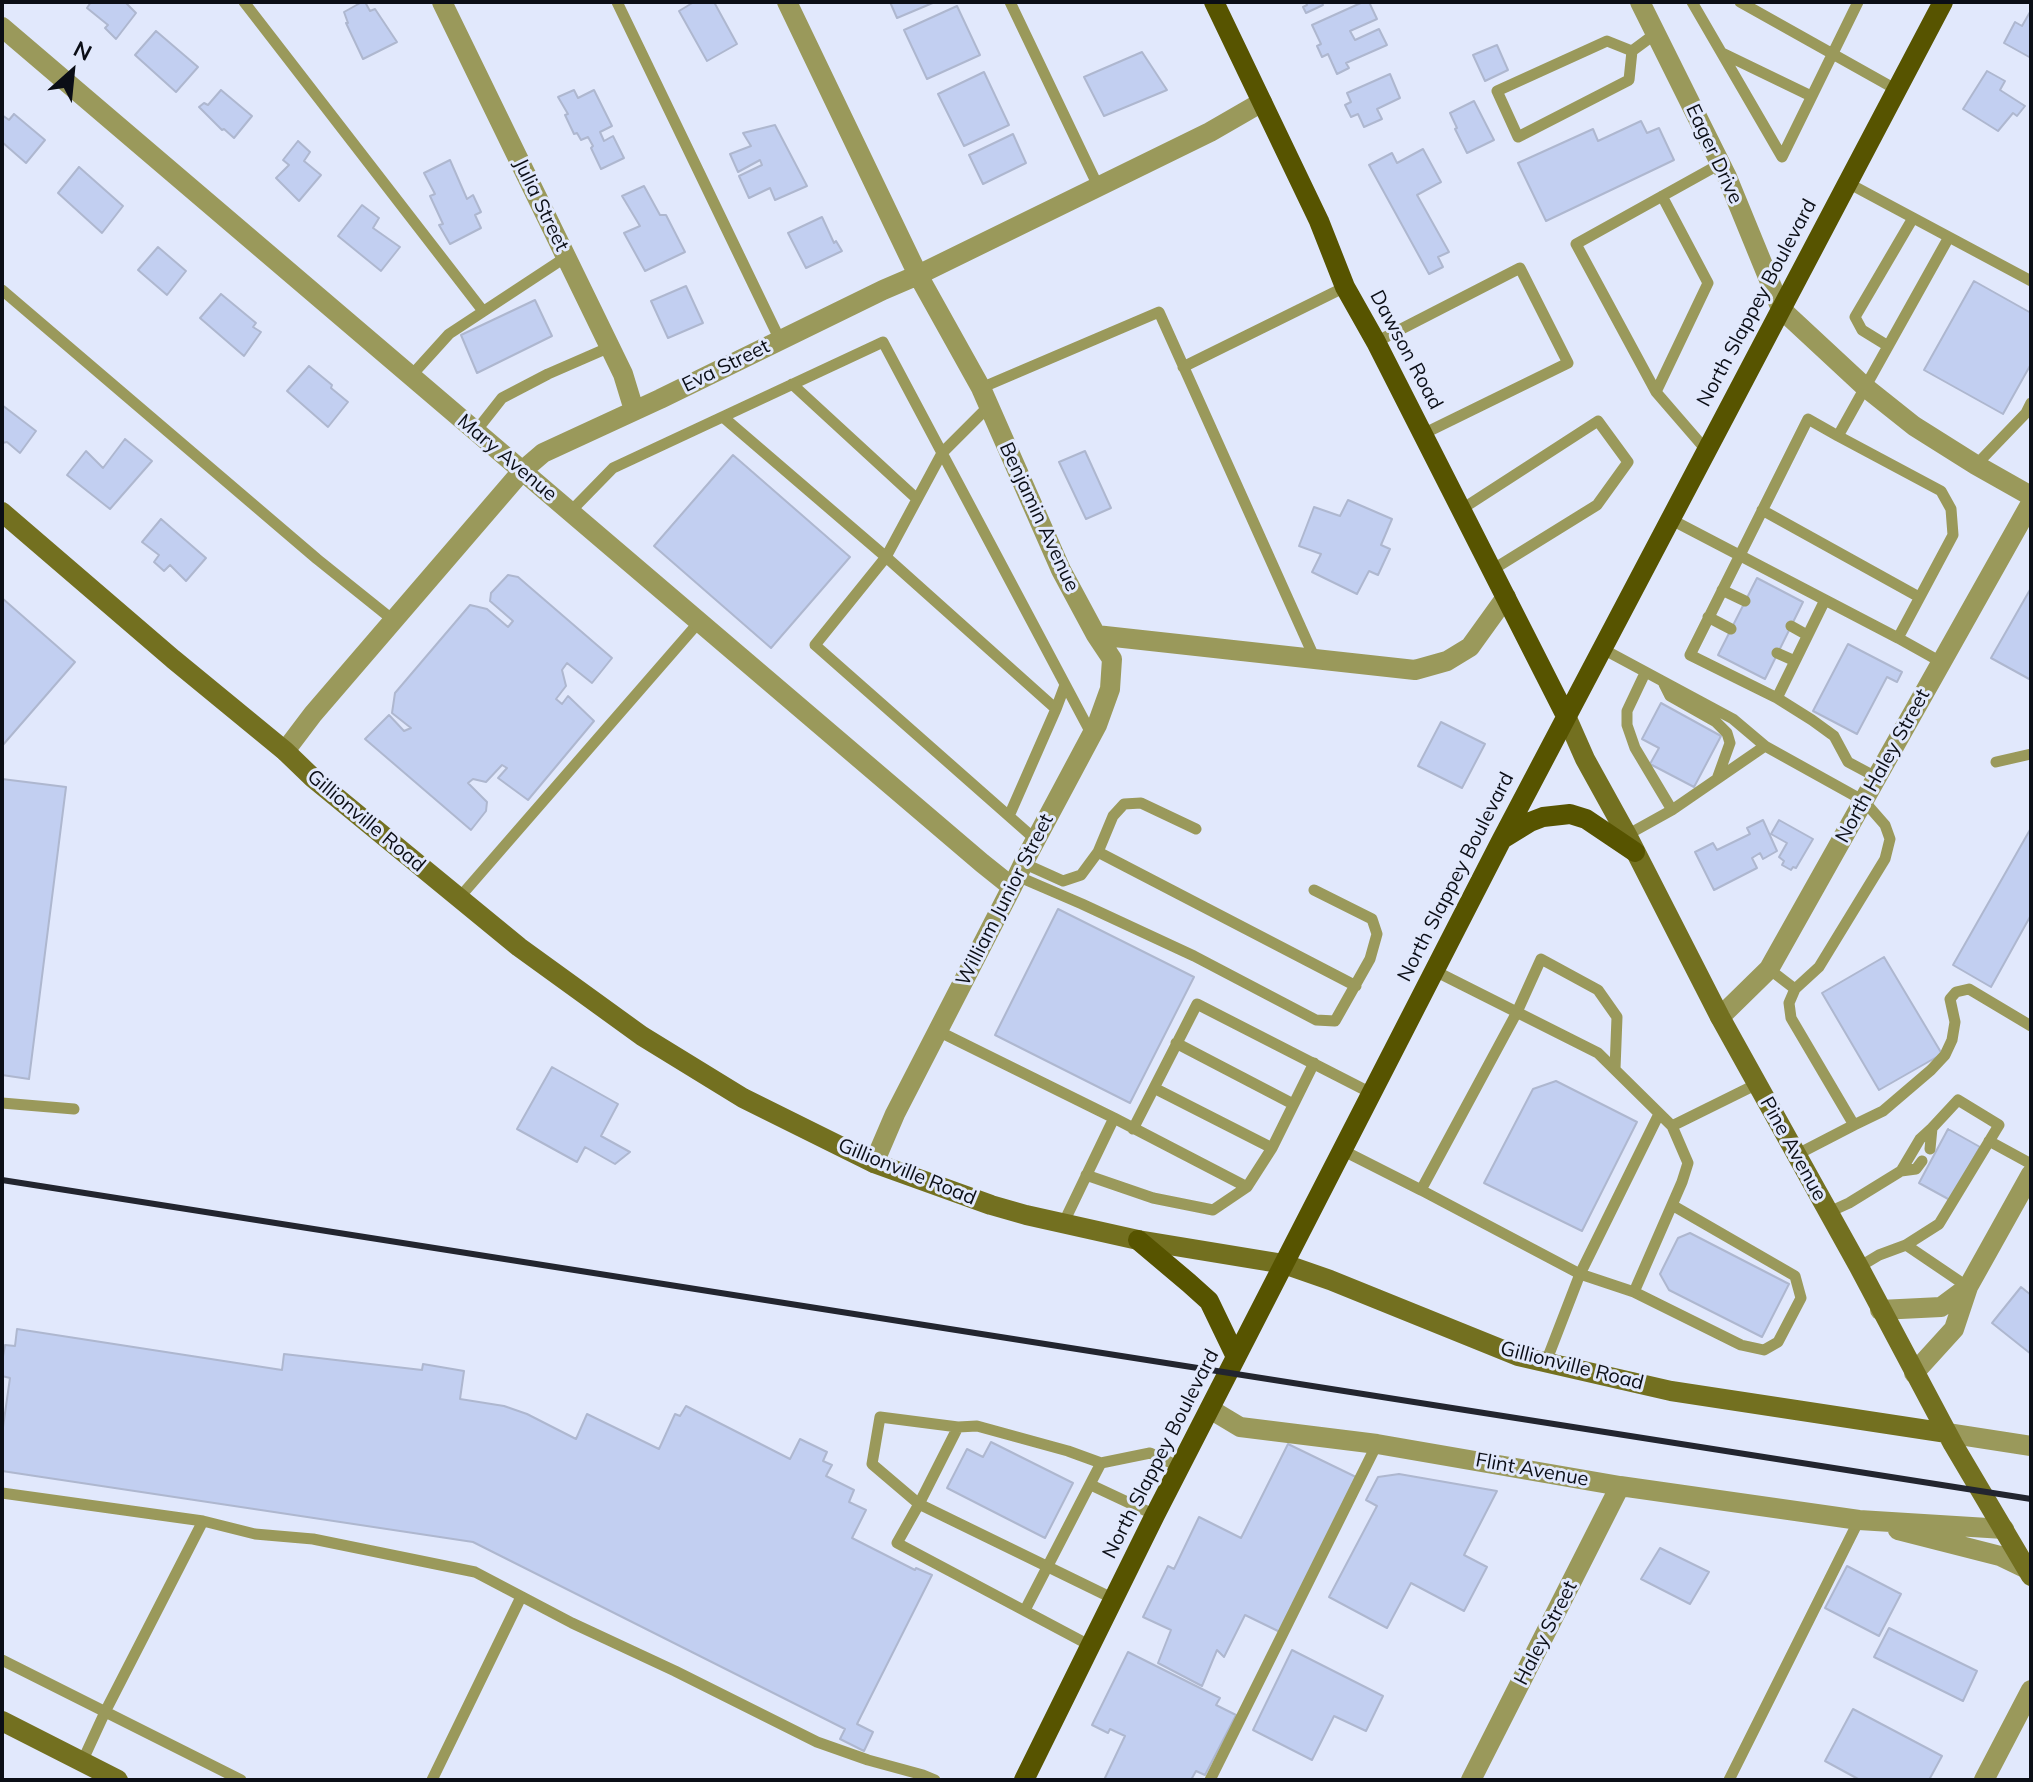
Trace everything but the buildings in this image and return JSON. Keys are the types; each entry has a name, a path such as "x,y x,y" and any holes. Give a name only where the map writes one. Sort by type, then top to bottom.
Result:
{"main road":[{"name":"Dawson Road","path":"1214,2 1319,221 1345,287 1566,716"},
{"name":"North Slappey Boulevard","path":"1024,1780 1155,1515 1501,841 1943,2"},
{"name":"Gillionville Road","path":"2,512 313,778 519,947 642,1036 743,1098 874,1163 991,1205 1063,1224 1284,1264 1518,1356 1671,1391 1947,1433"},
{"name":"Pine Avenue","path":"1566,716 1585,759 1720,1017 1947,1433 2029,1572"},
{"path":"1501,841 1530,822 1570,814 1631,843"},
{"path":"1138,1240 1209,1301 1236,1357"},
{"path":"2,1721 118,1780"}],"street":[{"name":"Julia Street","path":"442,2 623,374 634,410"},
{"name":"Benjamin Avenue","path":"787,2 918,275 985,397 1061,570 1096,635"},
{"name":"Eager Drive","path":"1640,2 1720,164 1781,309"},
{"name":"Mary Avenue","path":"2,27 982,863 1018,875"},
{"name":"Eva Street","path":"285,751 313,714 522,471 543,453 918,275 1210,132 1262,102"},
{"path":"1781,309 1865,387 1914,426 2031,496"},
{"name":"North Haley Street","path":"1720,1017 1769,969 2031,503"},
{"path":"1096,635 1415,670 1447,661 1470,647 1506,597"},
{"name":"William Junior Street","path":"874,1163 895,1114 1092,735 1110,689 1112,659 1096,635"},
{"path":"1914,1373 1954,1329 1968,1287 2031,1174"},
{"path":"1880,1310 1941,1307 1968,1287"},
{"name":"Flint Avenue","path":"1210,1409 1240,1427 1377,1444 1620,1486 1859,1520 2000,1556 2029,1572"},
{"path":"1947,1433 2031,1446"},
{"name":"Haley Street","path":"1471,1780 1620,1486"},
{"name":"Flint Avenue","path":"1859,1520 2004,1529"},
{"path":"1984,1780 2031,1690"}],"lane":[{"path":"244,2 483,311"},
{"path":"617,2 780,340"},
{"path":"1010,2 1098,186"},
{"path":"1692,2 1782,157 1858,2"},
{"path":"1740,2 1897,90"},
{"path":"1632,51 1607,41 1497,91 1518,137 1629,80 1632,51 1655,34"},
{"path":"1721,53 1811,96"},
{"path":"1707,451 1656,392 1576,244 1720,164"},
{"path":"1848,183 2031,281"},
{"path":"1656,392 1708,283 1662,196"},
{"path":"1888,346 1862,330 1855,317 1913,218"},
{"path":"1838,436 1949,237"},
{"path":"411,376 449,334 566,257"},
{"path":"1376,342 1520,268 1568,363 1423,434"},
{"path":"1183,367 1345,287"},
{"path":"2,290 317,559 393,620"},
{"path":"1036,840 815,645 886,557 942,453 985,397 1159,312 1315,659"},
{"path":"570,512 613,468 883,342 1092,735"},
{"path":"476,431 502,398 610,347"},
{"path":"792,384 917,499"},
{"path":"1976,465 2026,413 2031,403"},
{"path":"723,417 1056,709"},
{"path":"1876,777 1848,762 1834,736 1812,720 1777,698 1690,655 1808,419 1941,491 1951,509 1953,535 1898,638"},
{"path":"1462,509 1598,421 1628,462 1597,505 1492,570"},
{"path":"1762,510 1919,597"},
{"path":"1670,519 1941,662"},
{"path":"1722,590 1745,601"},
{"path":"1777,698 1825,600"},
{"path":"1708,617 1731,629"},
{"path":"459,898 699,622"},
{"path":"1791,626 1807,635"},
{"path":"1601,648 1733,719 1765,746 1864,801 1885,825 1890,839 1885,859 1819,967 1795,989 1789,1003 1791,1018 1854,1125"},
{"path":"1777,653 1795,661"},
{"path":"1645,673 1627,711 1627,725 1635,748 1672,810"},
{"path":"1663,682 1670,696 1716,722 1727,733 1730,743 1717,780"},
{"path":"1009,816 1065,685"},
{"path":"1631,843 1672,810 1765,746"},
{"path":"1996,762 2031,754"},
{"path":"1018,875 1063,881 1081,875 1098,852 1113,816 1124,804 1141,803 1196,829"},
{"path":"1098,852 1356,986"},
{"path":"1018,875 1194,956 1316,1020 1335,1021 1370,959 1377,934 1372,919 1314,890"},
{"path":"1421,1190 1517,1012 1541,959 1598,990 1617,1017 1615,1069"},
{"path":"1769,969 1795,989"},
{"path":"1435,971 1598,1053 1672,1126 1688,1163 1634,1292"},
{"path":"1796,1155 1883,1111 1931,1070 1945,1055 1952,1040 1955,1022 1950,999 1956,992 1969,989 2031,1026"},
{"path":"1133,1129 1197,1004 1371,1093"},
{"path":"938,1031 1247,1187"},
{"path":"1176,1043 1293,1104"},
{"path":"1086,1175 1153,1198 1213,1210 1247,1187 1272,1148 1314,1063"},
{"path":"1672,1126 1757,1084"},
{"path":"1154,1088 1272,1148"},
{"path":"1859,1267 1906,1245 1939,1224 1999,1125 1958,1100 1920,1139 1901,1171"},
{"path":"2,1103 74,1109"},
{"path":"1546,1362 1580,1274 1659,1114"},
{"path":"1063,1224 1114,1118"},
{"path":"1930,1149 1932,1128"},
{"path":"1989,1141 2031,1164"},
{"path":"1342,1150 1580,1274 1634,1292 1741,1345 1764,1350 1778,1342 1801,1298 1795,1276 1672,1205"},
{"path":"1827,1213 1901,1171 1916,1169 1922,1161"},
{"path":"1906,1245 1968,1287"},
{"path":"1114,1599 919,1504 872,1464 880,1417 958,1427 977,1426 1101,1463 1150,1453 1180,1467"},
{"path":"958,1427 897,1543 1091,1646"},
{"path":"1210,1780 1377,1444"},
{"path":"1025,1610 1101,1463"},
{"path":"1091,1485 1155,1515"},
{"path":"2,1493 203,1521 255,1534 328,1541 475,1572 817,1742 935,1780"},
{"path":"1729,1780 1859,1520"},
{"path":"82,1762 203,1521"},
{"path":"432,1780 521,1597"},
{"path":"2,1660 241,1780"}],"railway":[{"path":"2,1180 2031,1499"}]}
